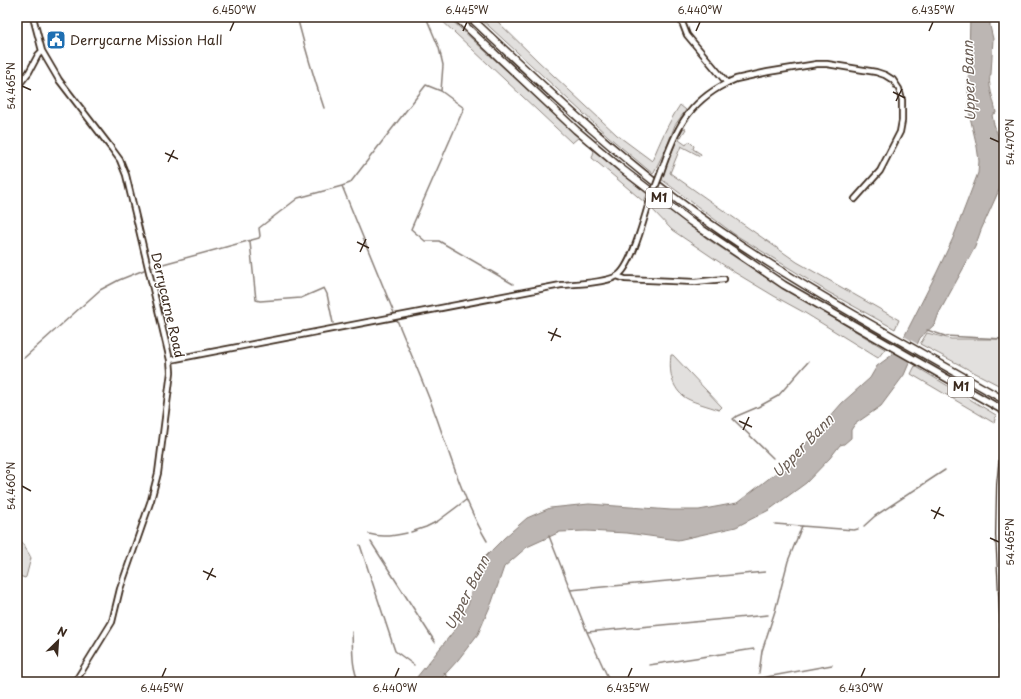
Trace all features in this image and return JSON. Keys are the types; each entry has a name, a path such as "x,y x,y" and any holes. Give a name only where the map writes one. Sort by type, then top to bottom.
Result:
{"highway":[{"name":"M1","path":"456,17 581,135 622,169 691,222 784,285 1004,411"},
{"name":"M1","path":"470,17 571,112 630,163 721,232 774,267 1004,400"}],"main road":[{"path":"1004,443 1000,485 999,535 1004,636"}],"street":[{"name":"Derrycarne Road","path":"33,17 42,52 59,80 120,160 126,174 170,360 171,372 158,473 151,500 120,589 112,622 75,682"},
{"path":"680,17 687,35 727,83"},
{"path":"17,87 29,72 38,55 42,52"},
{"path":"170,360 561,286 606,280 617,276 624,270 631,257 660,172 674,138 685,117 702,98 714,90 736,80 768,72 817,64 856,68 876,72 893,80 899,89 902,100 902,121 900,132 880,171 856,199"},
{"path":"617,276 625,279 695,282 724,279"}],"shaded area":[{"path":"438,17 448,17 579,137 572,143"},
{"path":"479,17 493,17 617,135 652,161 668,126 680,105 686,110 675,125 667,146 653,174 609,137"},
{"path":"682,127 686,129 679,140 686,145 689,141 694,146 693,149 701,154 700,156 681,146 670,173 797,262 899,320 895,329 828,292 734,234 661,179"},
{"path":"594,151 647,194 644,202 592,158"},
{"path":"655,199 709,240 762,275 885,349 878,358 805,313 734,272 672,230 651,208"},
{"path":"927,333 951,339 1004,339 1004,388 920,344"},
{"path":"671,355 673,355 722,407 719,410 690,400 679,392 673,383 670,366"},
{"path":"915,366 996,415 994,423 911,374"},
{"path":"17,526 20,527 21,541 31,558 25,578 17,575"}],"water":[{"name":"Upper Bann","path":"970,17 993,17 990,21 993,39 990,82 996,113 992,115 1000,143 1004,144 1000,188 975,247 939,313 935,324 920,338 904,375 881,406 855,424 851,430 851,438 844,444 840,445 830,458 806,483 769,510 736,527 678,540 627,533 586,531 560,532 527,547 504,567 492,602 478,634 458,660 438,682 413,682 457,627 469,602 473,584 482,560 527,518 550,508 589,504 671,510 699,510 737,503 785,466 842,403 870,378 877,366 892,355 905,335 937,272 953,238 978,173 979,161 970,117 968,90"}],"pier":[{"path":"902,335 919,345 911,363 892,352"}],"waterway":[{"path":"297,17 324,108"},
{"path":"426,17 439,48 443,65 441,91 464,108 411,229 425,241 439,241 513,284"},
{"path":"152,267 259,238 259,228 298,198 350,183 426,85 441,91"},
{"path":"342,186 394,313"},
{"path":"250,242 256,300 301,298 324,288 327,294 333,323"},
{"path":"24,358 100,290 119,280 144,270"},
{"path":"397,320 431,404 471,511 487,541"},
{"path":"927,330 945,336 1004,339"},
{"name":"Upper Bann","path":"773,458 733,419 778,396 808,362"},
{"path":"864,526 875,516 945,470"},
{"path":"411,532 438,521 466,500"},
{"path":"775,524 854,530 858,529"},
{"path":"759,673 762,651 775,611 788,561 802,526"},
{"path":"369,534 388,536 407,533"},
{"path":"549,536 587,632 610,682"},
{"path":"371,542 435,642"},
{"path":"360,545 395,651 414,665"},
{"path":"570,590 765,572"},
{"path":"587,632 768,615"},
{"path":"352,632 354,664 356,676 359,682"},
{"path":"649,665 754,649"},
{"path":"740,682 832,665"},
{"path":"444,673 452,682"}],"place":[{"name":"Derrycarne Mission Hall","path":"56,40"}]}
